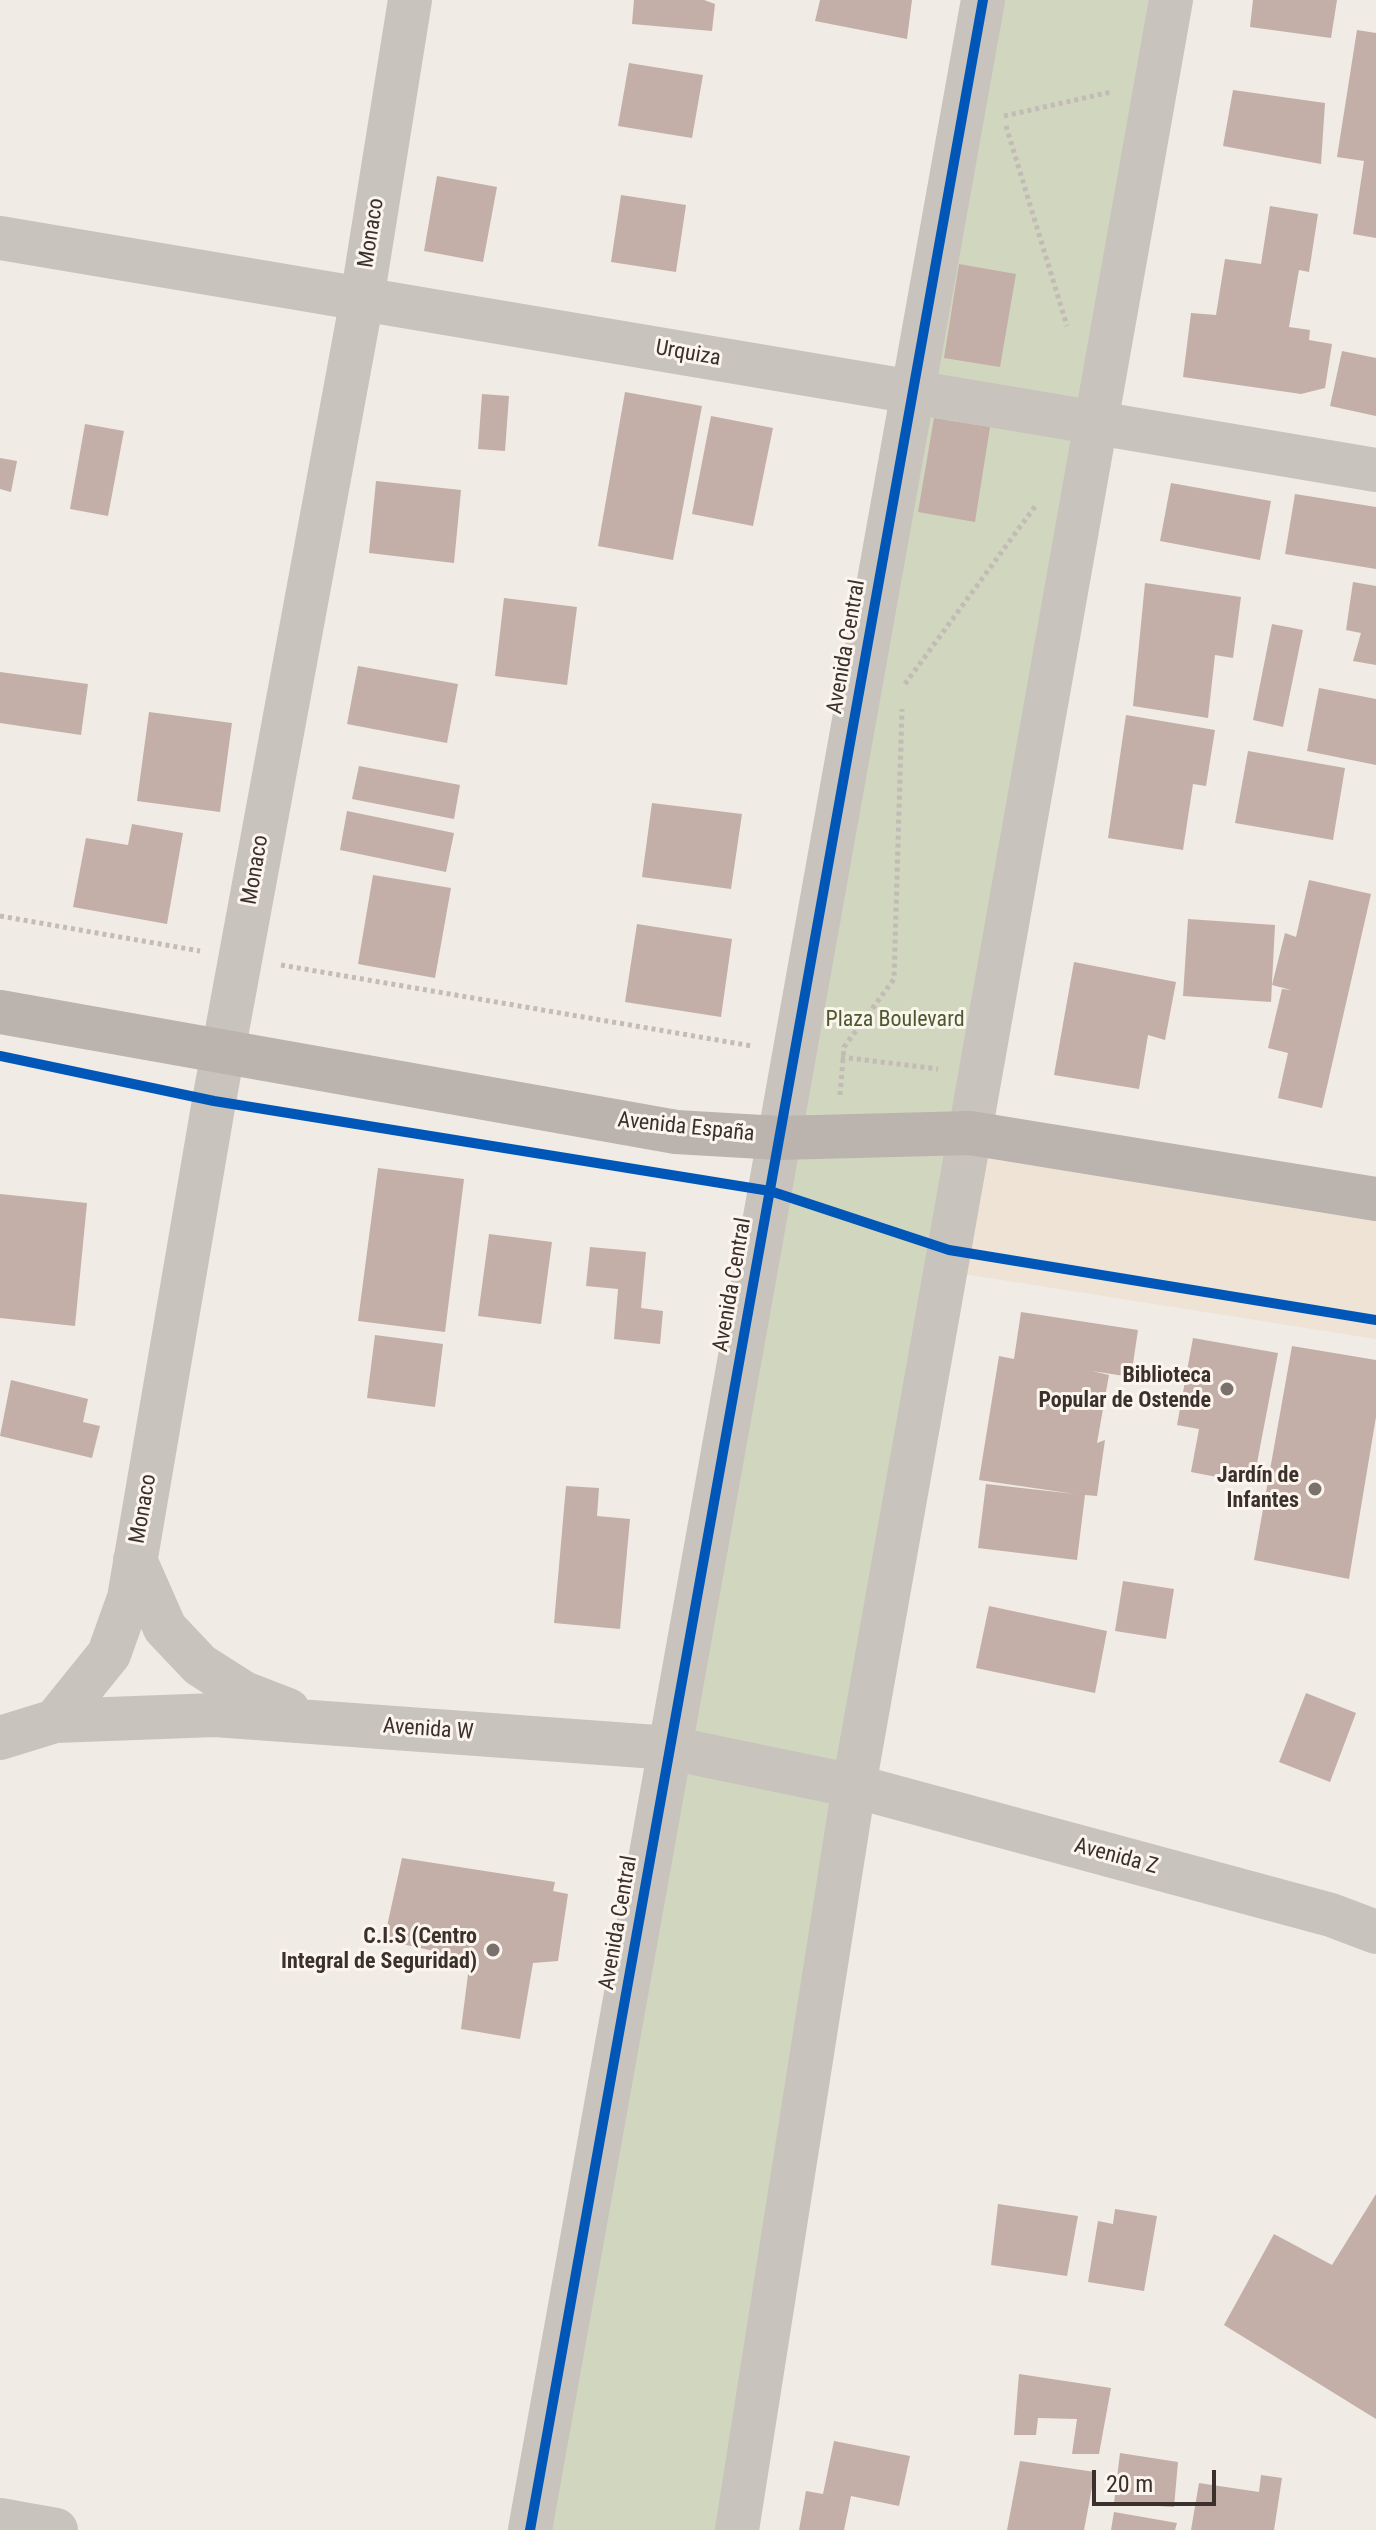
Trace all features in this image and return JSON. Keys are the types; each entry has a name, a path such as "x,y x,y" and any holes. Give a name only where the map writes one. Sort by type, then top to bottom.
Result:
{"main road":[{"name":"Avenida España","path":"0,1012 676,1132 779,1138 970,1133 1376,1199"}],"street":[{"name":"Monaco","path":"55,1721 109,1654 129,1598 223,1052 362,299 410,0"},
{"name":"Avenida Central","path":"530,2530 983,0"},
{"path":"737,2530 854,1786 1171,0"},
{"name":"Urquiza","path":"0,238 1376,470"},
{"path":"135,1560 165,1628 200,1665 244,1693 320,1723"},
{"name":"Avenida W","path":"0,1738 55,1721 215,1715 670,1748 854,1786"},
{"name":"Avenida Z","path":"854,1786 1331,1915 1376,1932"},
{"path":"0,2520 56,2530"}],"path":[{"path":"1003,116 1156,83"},
{"path":"1000,106 1069,331"},
{"path":"903,687 1041,498"},
{"path":"840,1096 844,1047 894,979 903,702"},
{"path":"0,916 718,1042 981,1074"}],"green space":[{"name":"Plaza Boulevard","path":"987,0 1171,0 737,2530 530,2530 921,387"}],"shaded area":[{"path":"970,1133 1376,1199 1376,1339 945,1271"}],"building":[{"path":"634,0 704,0 715,4 712,31 632,24"},
{"path":"820,0 912,0 907,39 815,21"},
{"path":"1253,0 1337,0 1331,38 1250,27"},
{"path":"1357,30 1376,33 1376,238 1353,234 1364,161 1337,157"},
{"path":"629,63 703,75 692,138 618,126"},
{"path":"1233,90 1325,103 1321,164 1223,146"},
{"path":"437,176 497,187 483,262 424,251"},
{"path":"621,195 686,205 676,272 611,262"},
{"path":"1270,206 1318,214 1309,272 1299,270 1289,327 1310,330 1309,340 1332,344 1325,388 1301,394 1183,377 1191,313 1216,315 1225,259 1261,264"},
{"path":"959,264 1016,274 1000,367 944,358"},
{"path":"1342,351 1376,358 1376,416 1330,406"},
{"path":"625,392 702,406 673,560 598,546"},
{"path":"482,394 509,396 505,451 478,449"},
{"path":"711,416 773,428 753,526 692,514"},
{"path":"934,418 990,427 975,522 918,512"},
{"path":"85,424 124,431 108,516 70,509"},
{"path":"0,458 17,461 11,492 0,489"},
{"path":"376,481 461,490 454,563 369,553"},
{"path":"1171,483 1271,501 1260,560 1160,541"},
{"path":"1295,494 1376,507 1376,569 1285,554"},
{"path":"1353,582 1376,586 1376,665 1353,661 1361,633 1346,630"},
{"path":"1145,583 1241,597 1233,658 1215,655 1208,718 1133,706"},
{"path":"504,598 577,607 567,685 495,676"},
{"path":"1272,624 1303,630 1283,727 1253,720"},
{"path":"358,666 458,684 447,743 347,724"},
{"path":"0,672 88,684 81,735 0,723"},
{"path":"1319,688 1376,699 1376,765 1307,751"},
{"path":"149,712 232,723 220,812 137,801"},
{"path":"1126,715 1215,730 1206,786 1193,784 1183,850 1108,838"},
{"path":"1248,751 1345,768 1333,840 1235,823"},
{"path":"359,766 460,785 454,819 352,799"},
{"path":"652,803 742,814 731,889 642,877"},
{"path":"347,811 454,833 446,872 340,850"},
{"path":"132,824 183,833 167,924 73,907 86,838 128,845"},
{"path":"373,875 451,888 435,978 358,964"},
{"path":"1309,880 1371,894 1322,1108 1278,1098 1288,1053 1268,1048 1282,989 1291,990 1272,985 1285,933 1296,937"},
{"path":"1188,919 1275,925 1271,1002 1183,996"},
{"path":"637,924 732,939 721,1017 625,1002"},
{"path":"1074,962 1176,982 1165,1040 1148,1035 1139,1089 1054,1075"},
{"path":"378,1168 464,1179 445,1332 358,1321"},
{"path":"0,1194 87,1203 75,1326 0,1318"},
{"path":"489,1234 552,1242 541,1324 478,1316"},
{"path":"590,1247 646,1252 641,1308 663,1311 660,1344 614,1339 618,1289 586,1286"},
{"path":"1021,1312 1138,1330 1131,1377 1092,1371 1109,1375 1097,1443 1105,1440 1097,1496 1085,1495 1077,1560 978,1548 986,1484 1075,1494 979,1480 999,1356 1014,1359"},
{"path":"375,1335 443,1344 435,1407 367,1398"},
{"name":"Biblioteca Popular de Ostende","path":"1193,1338 1278,1353 1253,1484 1191,1472 1199,1429 1177,1425"},
{"name":"Jardín de Infantes","path":"1292,1346 1376,1360 1376,1417 1349,1579 1254,1560"},
{"path":"11,1380 88,1399 83,1422 100,1426 92,1458 0,1436"},
{"path":"566,1486 599,1488 597,1516 630,1519 620,1629 554,1623"},
{"path":"1123,1581 1174,1589 1166,1639 1115,1631"},
{"path":"989,1606 1107,1631 1095,1693 976,1668"},
{"path":"1306,1693 1356,1713 1330,1782 1279,1762"},
{"name":"C.I.S (Centro Integral de Seguridad)","path":"402,1858 555,1882 553,1891 568,1894 558,1961 533,1963 520,2039 461,2029 470,1959 384,1940"},
{"path":"1376,2194 1376,2419 1224,2325 1274,2234 1332,2265"},
{"path":"998,2204 1078,2216 1067,2276 991,2265"},
{"path":"1115,2209 1157,2216 1144,2291 1088,2282 1098,2221 1113,2224"},
{"path":"1019,2374 1111,2388 1099,2454 1072,2454 1077,2419 1038,2418 1036,2435 1014,2435"},
{"path":"834,2441 910,2456 899,2506 851,2496 844,2530 799,2530 806,2491 823,2494"},
{"path":"1120,2453 1178,2462 1174,2507 1114,2503"},
{"path":"1020,2461 1095,2472 1084,2530 1007,2530"},
{"path":"1261,2475 1282,2478 1274,2530 1191,2530 1199,2483 1259,2492"},
{"path":"1114,2512 1177,2523 1175,2530 1111,2530"}],"cycle path":[{"path":"530,2530 983,0"},
{"path":"0,1056 214,1101 770,1191 949,1250 1376,1320"}],"place":[{"name":"Biblioteca Popular de Ostende","path":"1227,1389"},
{"name":"Jardín de Infantes","path":"1315,1489"},
{"name":"C.I.S (Centro Integral de Seguridad)","path":"493,1950"}]}
